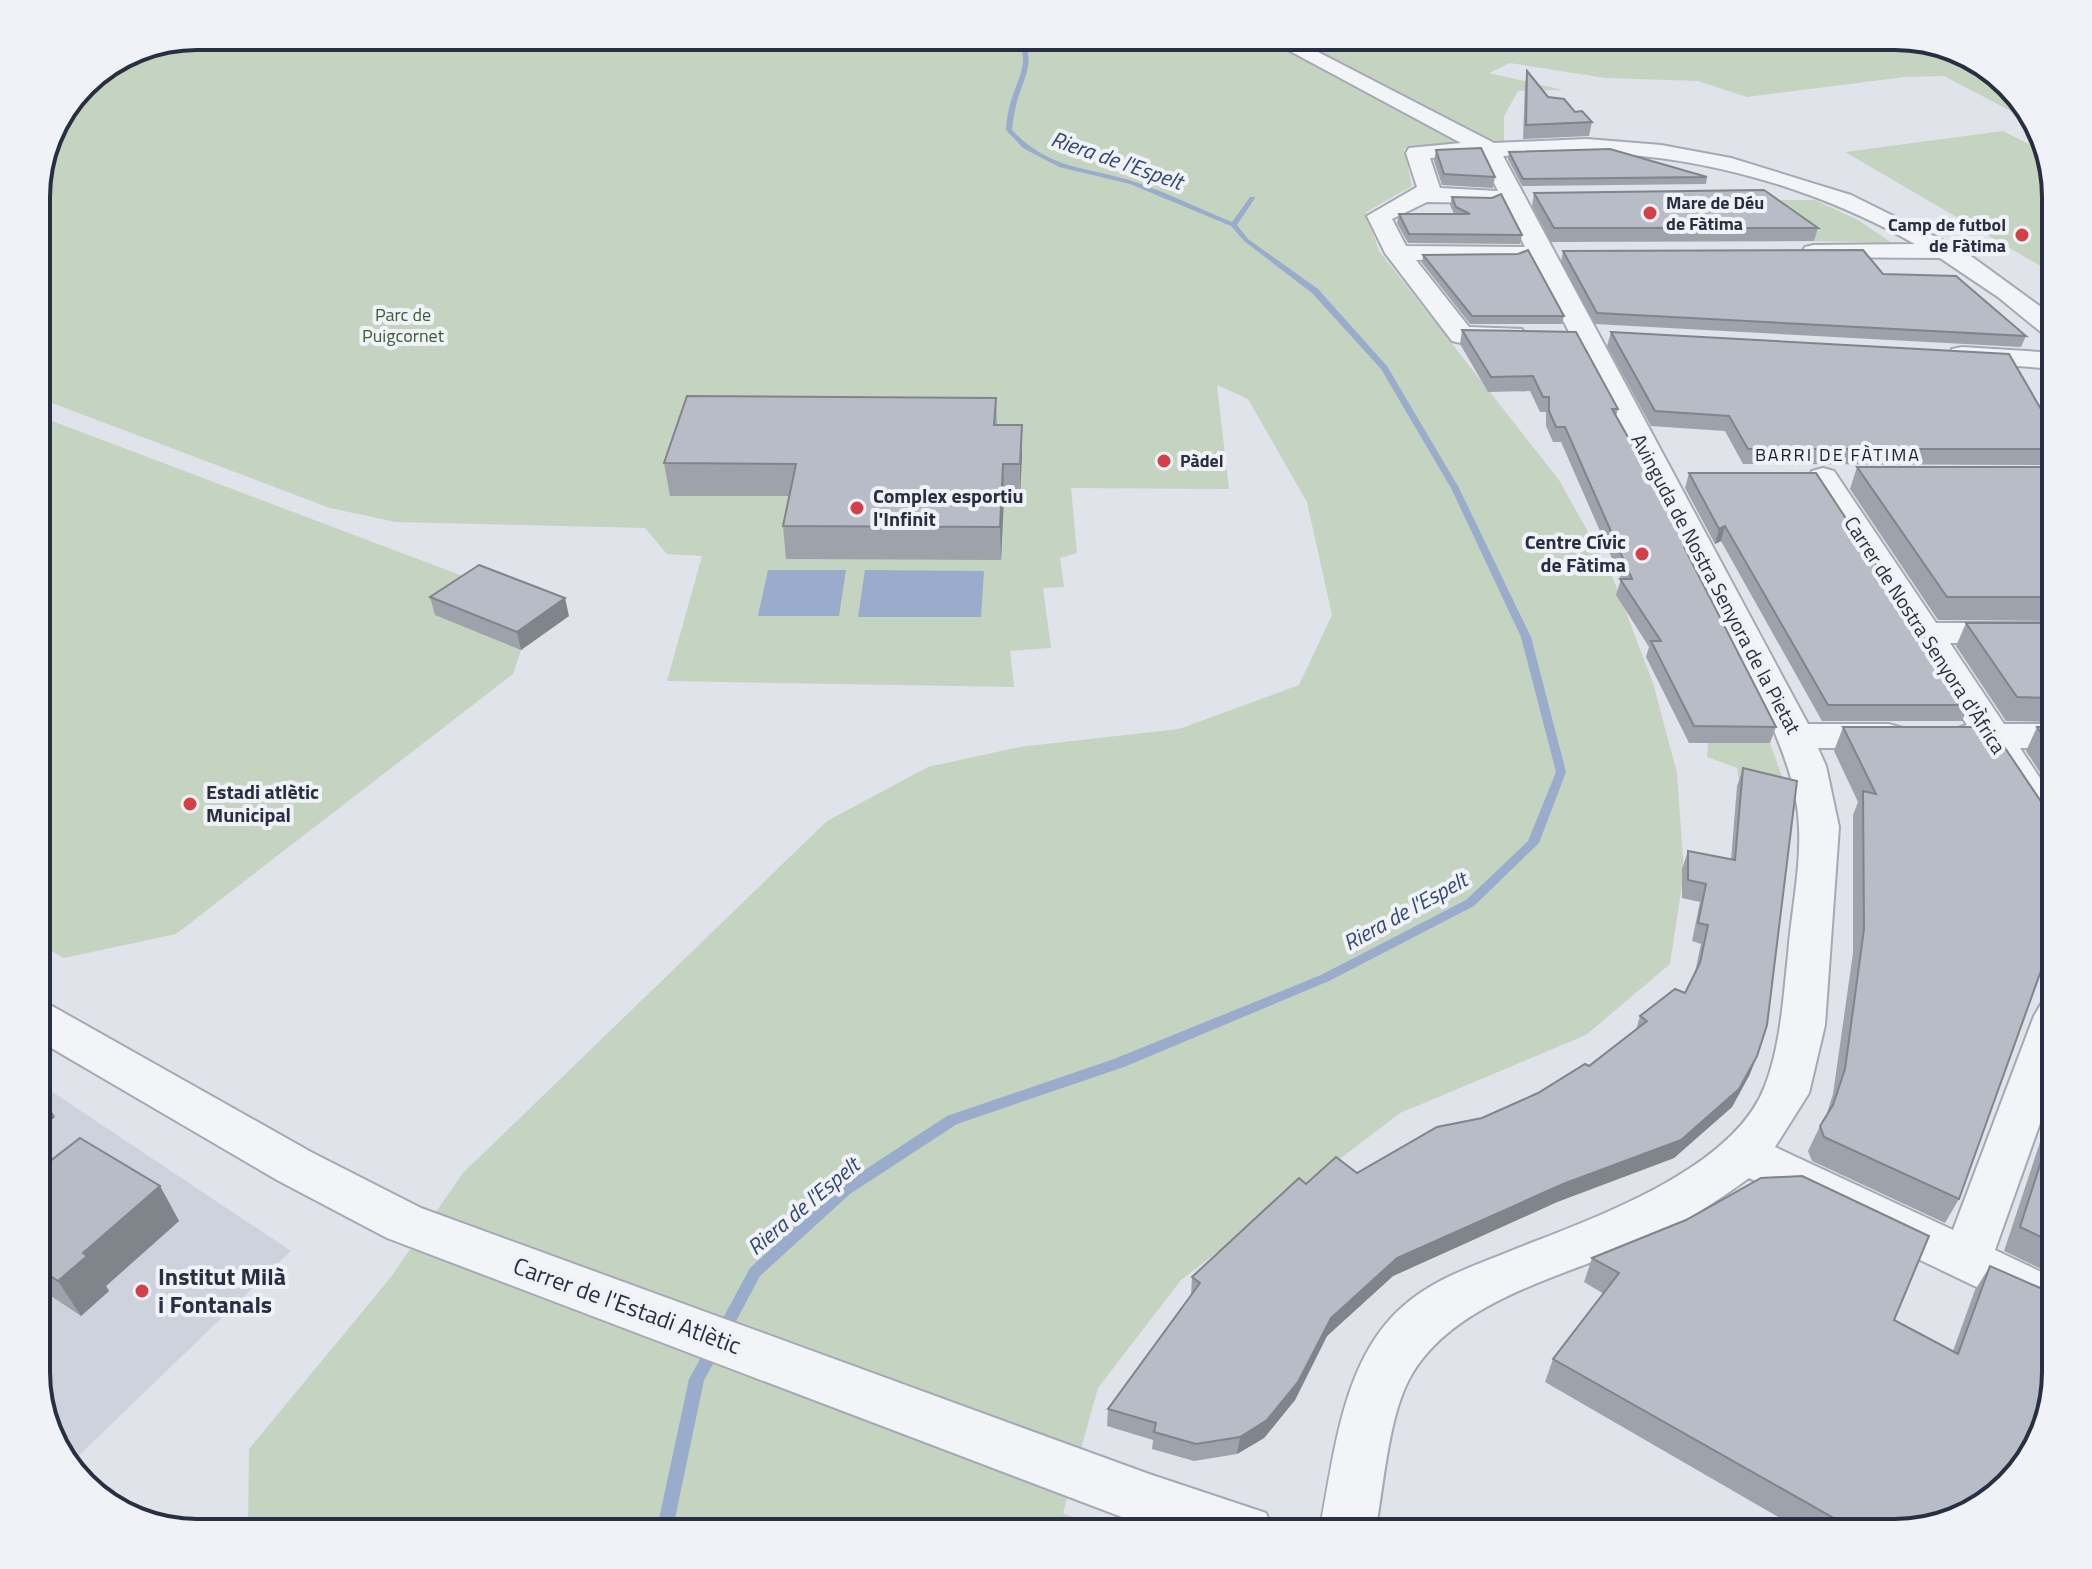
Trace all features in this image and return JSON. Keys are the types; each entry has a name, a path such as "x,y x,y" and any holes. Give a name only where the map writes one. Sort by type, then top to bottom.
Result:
{"street":[{"path":"1298,50 1489,149"},
{"path":"1617,335 1461,335 1397,253 1379,216 1423,195 1429,188 1417,153 1597,146 1633,149 1738,168 1818,191 1890,219 1949,251 2010,292 2042,319"},
{"name":"Avinguda de Nostra Senyora de la Pietat","path":"1350,1519 1372,1405 1391,1360 1418,1325 1461,1294 1625,1227 1695,1191 1745,1154 1786,1093 1803,1025 1819,827 1807,766 1797,736 1675,476 1528,252 1502,196 1489,149"},
{"path":"1758,194 1818,191"},
{"path":"1423,195 1545,196"},
{"path":"1794,252 1949,251"},
{"path":"1397,253 1567,252"},
{"path":"1935,354 2042,360"},
{"name":"Carrer de Nostra Senyora d'Àfrica","path":"1823,477 2042,811"},
{"path":"1924,633 2042,633"},
{"path":"1797,736 2042,736"},
{"name":"Carrer de l'Estadi Atlètic","path":"50,1026 294,1166 404,1223 1204,1519"},
{"path":"1967,1260 2042,1054"},
{"path":"1745,1154 2042,1296"}],"shaded area":[{"name":"Institut Milà i Fontanals","path":"50,1090 291,1251 77,1457 61,1428 50,1382"}],"green space":[{"name":"Parc de Puigcornet","path":"197,50 1895,50 1924,53 1969,70 1992,86 2016,114 1944,76 1905,77 1747,97 1698,81 1605,78 1510,63 1489,73 1563,90 1518,91 1504,116 1504,145 1404,149 1412,186 1366,212 1379,251 1559,480 1611,573 1653,683 1677,773 1684,872 1670,964 1586,1035 1400,1113 1181,1280 1098,1388 1063,1513 1077,1519 248,1519 249,1449 391,1277 463,1173 827,821 928,767 1019,747 1179,729 1299,685 1332,615 1307,502 1248,399 1217,385 1229,489 1071,488 1077,553 1060,558 1064,587 1043,588 1051,648 1010,651 1014,687 667,681 702,556 667,554 645,528 395,522 330,508 50,402 50,187 55,159 65,132 80,107 100,86 132,65 159,55"},
{"name":"Camp de futbol de Fàtima","path":"2003,131 2033,146 2041,178 2042,267 1845,152"},
{"path":"1755,200 1815,200 1858,220 1892,243 1814,241"},
{"name":"Estadi atlètic Municipal","path":"50,420 569,616 521,650 513,674 176,934 64,958 50,950"},
{"path":"1708,743 1770,743 1790,799 1740,787 1737,768 1707,757"}],"water":[{"path":"768,570 846,570 839,616 758,616"},
{"path":"865,570 984,571 981,617 858,617"}],"building":[{"path":"1527,71 1548,97 1564,99 1575,112 1582,111 1592,122 1526,125"},
{"path":"1481,148 1495,177 1444,174 1436,150"},
{"path":"1610,149 1707,177 1523,179 1509,152"},
{"path":"1764,190 1818,228 1554,228 1534,193"},
{"path":"1501,194 1522,235 1409,234 1399,214 1470,214 1456,207 1452,197 1492,198"},
{"path":"1528,250 1564,316 1472,316 1423,255 1518,254"},
{"path":"1863,250 1883,274 1956,276 2026,336 1597,313 1563,251"},
{"path":"1462,330 1576,332 1618,409 1612,409 1689,544 1684,547 1776,727 1694,726 1651,641 1661,641 1620,579 1632,579 1565,427 1556,427 1549,411 1549,397 1543,397 1533,376 1491,377"},
{"path":"1611,332 2009,354 2042,411 2042,449 1748,449 1729,416 1655,411"},
{"path":"687,396 996,398 994,425 1022,425 1020,464 1003,464 1000,527 783,526 796,464 664,463"},
{"path":"1857,467 2042,467 2042,597 1947,597"},
{"path":"1689,473 1816,473 1969,705 1828,705 1725,526 1719,529"},
{"path":"479,565 565,598 517,632 430,597"},
{"path":"1966,623 2042,623 2042,698 2017,697"},
{"path":"1843,727 1991,727 2042,803 2042,968 1959,1199 1824,1137 1820,1126 1833,1105 1845,1069 1864,929 1863,791 1876,794"},
{"path":"1743,768 1797,781 1767,1025 1757,1056 1739,1089 1681,1140 1563,1184 1397,1258 1331,1318 1298,1382 1267,1420 1240,1437 1196,1444 1154,1432 1156,1423 1108,1409 1200,1283 1192,1277 1299,1178 1306,1184 1336,1157 1357,1173 1437,1127 1482,1118 1538,1093 1585,1064 1589,1066 1647,1021 1640,1016 1675,989 1685,993 1700,963 1708,925 1698,923 1706,884 1688,880 1688,851 1735,860"},
{"path":"80,1138 160,1186 83,1253 87,1256 58,1281 50,1276 50,1161"},
{"path":"2042,1159 2042,1237 2020,1227"},
{"path":"1802,1176 1929,1236 1894,1320 1958,1354 1990,1266 2042,1289 2042,1382 2034,1419 2012,1462 1977,1494 1951,1508 1914,1518 1835,1519 1553,1359 1619,1273 1592,1258 1686,1220 1761,1178"}],"waterway":[{"name":"Riera de l'Espelt","path":"1025,50 1027,63 1012,107 1009,130 1025,147 1061,166 1132,183 1233,225"},
{"path":"1233,225 1252,198"},
{"name":"Riera de l'Espelt","path":"722,1333 755,1272 845,1190 952,1120 1119,1063 1325,978 1470,903 1533,843 1561,772 1526,637 1455,488 1384,368 1315,291 1246,240 1233,225"},
{"name":"Riera de l'Espelt","path":"667,1519 697,1379 714,1348"}],"place":[{"name":"Mare de Déu de Fàtima","path":"1650,213"},
{"name":"Camp de futbol de Fàtima","path":"2022,235"},
{"name":"Pàdel","path":"1164,461"},
{"name":"Complex esportiu l'Infinit","path":"857,508"},
{"name":"Centre Cívic de Fàtima","path":"1642,554"},
{"name":"Estadi atlètic Municipal","path":"190,804"},
{"name":"Institut Milà i Fontanals","path":"142,1291"}],"district":[{"name":"BARRI DE FÀTIMA","path":"1838,455"}]}
